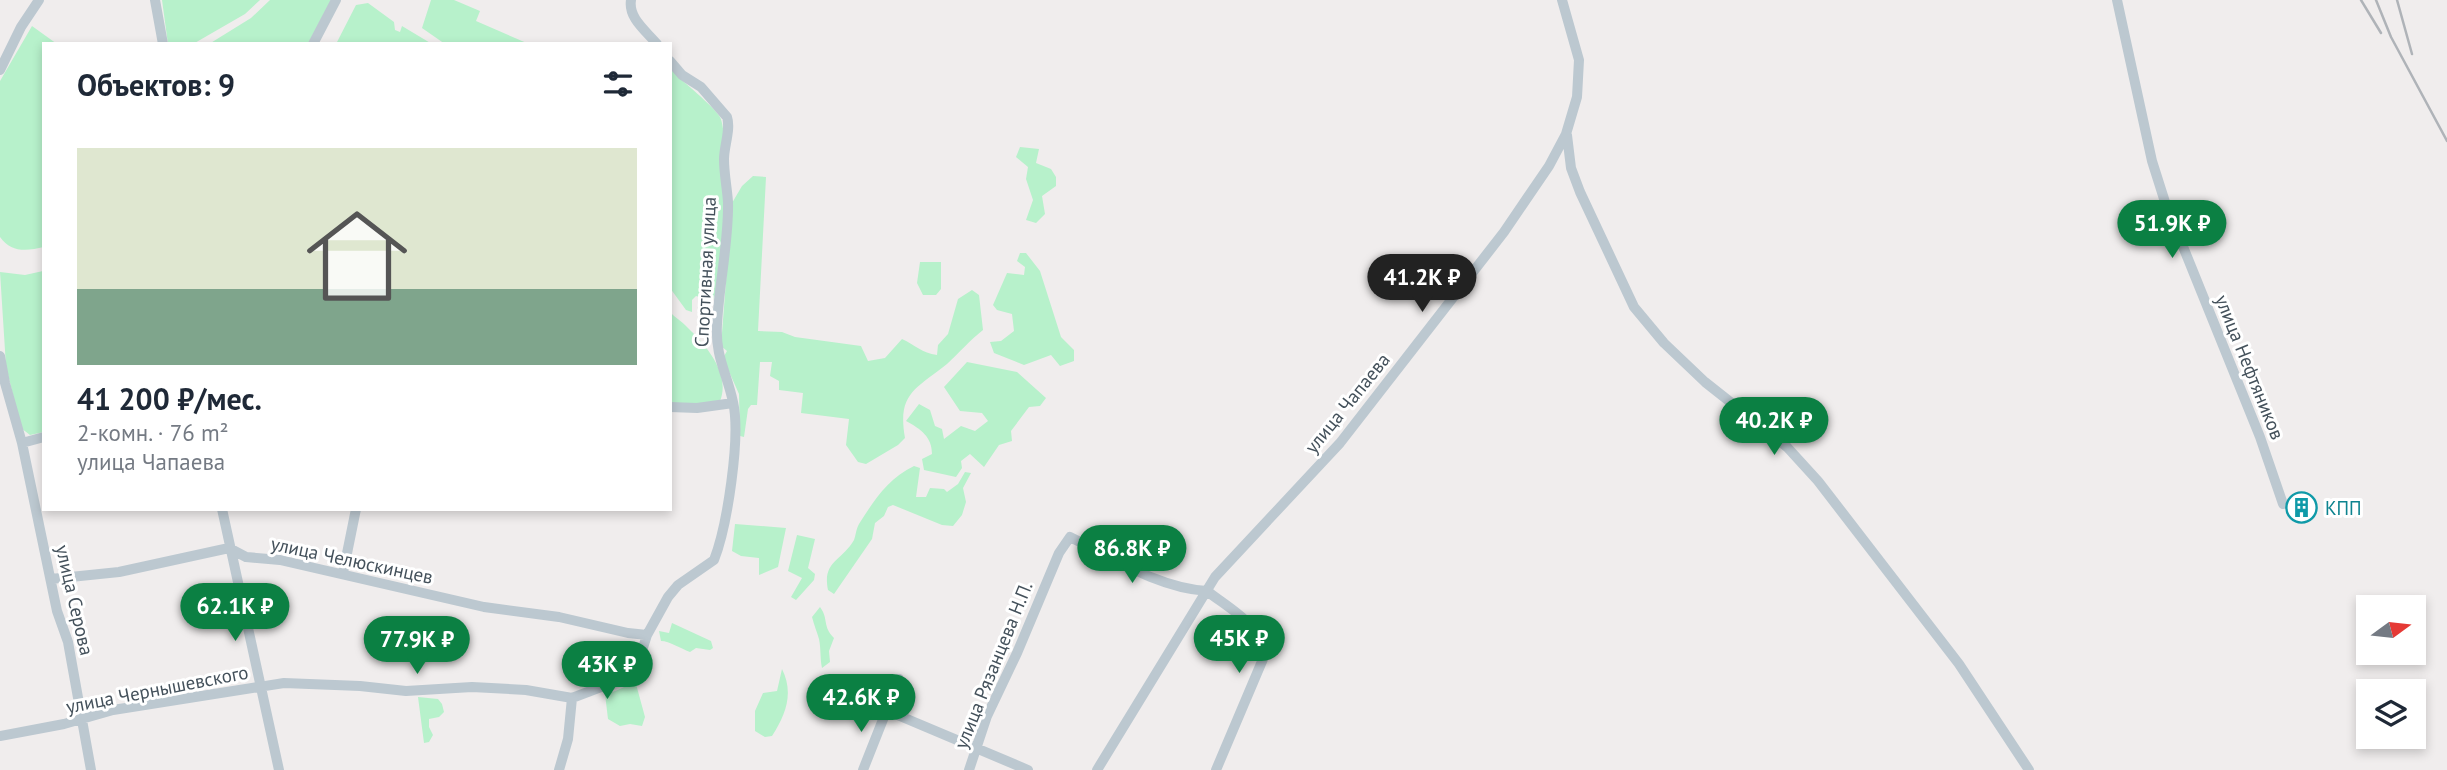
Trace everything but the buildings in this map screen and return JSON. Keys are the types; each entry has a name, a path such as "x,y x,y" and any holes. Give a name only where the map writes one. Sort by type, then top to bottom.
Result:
{"street":[{"path":"0,70 21,27 39,0"},
{"path":"155,0 163,42"},
{"path":"314,42 336,0"},
{"path":"631,0 630,7 635,20 655,42"},
{"name":"улица Чапаева","path":"1097,770 1215,577 1340,443 1504,232 1549,166 1566,134 1577,97 1579,60 1562,0"},
{"name":"улица Нефтяников","path":"2117,0 2152,161 2162,192 2260,437 2283,504"},
{"name":"Спортивная улица","path":"572,698 622,679 633,669 647,635 668,597 678,585 714,561 722,530 736,440 733,403 719,359 717,327 728,202 724,145 729,123 727,117 701,87 682,75 672,63"},
{"path":"1566,134 1572,168 1580,192 1634,307 1664,343 1705,382 1787,447 1818,481 1959,664 2028,770"},
{"name":"улица Серова","path":"0,356 22,443 57,611 68,642 91,770"},
{"path":"672,407 697,408 733,403"},
{"path":"22,443 42,438"},
{"path":"222,511 279,770"},
{"path":"343,573 356,511"},
{"name":"улица Рязанцева Н.П.","path":"969,770 987,716 1059,553 1070,537 1148,576 1193,590 1207,591"},
{"name":"улица Челюскинцев","path":"51,579 119,572 229,548 247,557 280,560 343,573 484,607 559,617 628,634 647,635"},
{"path":"1207,591 1257,632 1264,650 1263,659 1216,770"},
{"path":"863,770 899,680"},
{"name":"улица Чернышевского","path":"0,736 30,732 83,718 260,687 297,684 406,691 472,687 526,690 572,698"},
{"path":"559,770 568,739 572,698"},
{"path":"888,711 1028,770"}],"green space":[{"path":"162,0 260,0 245,14 196,42 168,42"},
{"path":"270,0 331,0 309,42 212,42 251,18"},
{"path":"431,0 454,0 480,11 476,21 524,42 442,42 422,28"},
{"path":"368,3 394,22 395,30 400,32 402,26 429,42 337,42 356,5"},
{"path":"32,26 54,42 42,42 42,247 26,250 14,248 0,237 0,81"},
{"path":"672,70 720,117 725,148 725,201 717,289 706,306 703,298 696,296 692,300 692,312 686,310 672,291"},
{"path":"1020,147 1039,149 1036,163 1051,169 1056,177 1056,186 1042,196 1045,214 1036,223 1026,220 1033,200 1026,179 1028,167 1016,157"},
{"path":"753,176 766,177 758,331 782,332 795,337 861,346 868,361 885,358 902,339 923,351 937,355 938,345 948,334 958,299 972,290 979,295 983,330 911,394 904,411 905,438 866,464 858,462 846,445 849,419 801,413 803,393 779,390 779,381 770,376 772,362 760,362 757,405 751,405 748,409 744,437 740,436 739,394 723,358 727,351 721,346 732,203 742,186"},
{"path":"1020,253 1026,253 1040,271 1061,337 1074,350 1074,361 1060,366 1051,355 1024,365 994,353 990,342 1001,341 1014,331 1012,314 997,310 993,305 1007,273 1024,275 1025,267 1017,261"},
{"path":"920,262 941,262 941,289 936,295 923,295 917,283"},
{"path":"42,271 42,432 30,435 21,428 6,366 0,272 25,275"},
{"path":"672,314 694,334 715,361 723,391 720,401 672,405"},
{"path":"967,362 1017,372 1046,398 1040,406 1029,407 1011,431 1012,441 999,445 984,467 970,454 961,461 962,468 956,477 924,470 922,459 932,454 930,443 921,430 906,421 919,404 930,410 935,426 942,429 944,439 961,426 975,431 988,421 982,413 960,411 944,387"},
{"path":"914,466 920,468 916,497 926,497 930,488 944,489 947,492 958,484 965,472 971,473 963,488 966,502 962,515 953,526 942,525 893,505 888,507 884,516 875,523 872,539 834,594 828,590 830,567 854,540 859,524 882,491 896,477"},
{"path":"735,524 786,528 778,567 759,575 759,558 741,556 732,551"},
{"path":"797,535 815,539 808,568 815,574 814,580 796,600 791,597 802,578 788,571"},
{"path":"820,607 828,630 834,638 829,651 830,662 822,668 819,639 812,617"},
{"path":"672,623 711,641 713,648 696,648 690,652 661,641 659,631 669,633"},
{"path":"782,669 786,678 787,703 772,736 765,737 755,731 755,711 763,693 777,691"},
{"path":"636,684 645,717 642,726 620,726 608,719 605,694"},
{"path":"418,697 438,699 444,712 439,717 429,719 433,735 429,742 424,743"}],"railway":[{"path":"2361,0 2381,33"},
{"path":"2376,0 2391,37 2447,141"},
{"path":"2397,0 2412,54"}],"place":[{"name":"КПП","path":"2302,508"}]}
